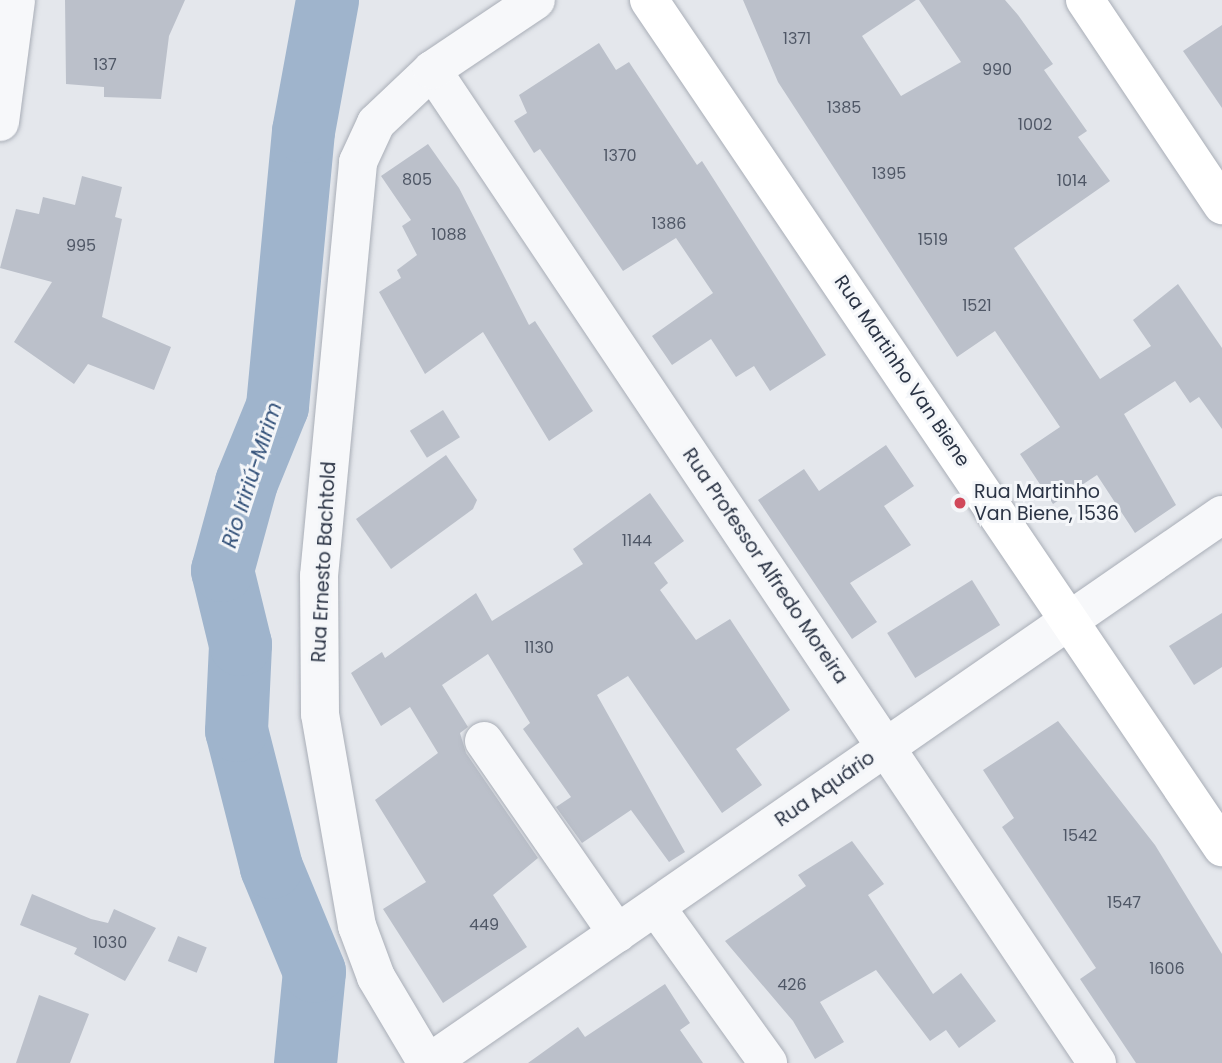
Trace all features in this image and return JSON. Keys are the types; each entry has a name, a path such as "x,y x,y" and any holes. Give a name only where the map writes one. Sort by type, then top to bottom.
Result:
{"street":[{"path":"0,122 16,0"},
{"name":"Rua Ernesto Bachtold","path":"428,1063 376,976 357,926 330,793 317,649 358,162 376,123 432,70 536,0"},
{"name":"Rua Martinho Van Biene","path":"649,0 1071,619 1222,848"},
{"path":"1085,0 1222,205"},
{"name":"Rua Professor Alfredo Moreira","path":"432,70 1097,1063"},
{"name":"Rua Aquário","path":"428,1063 1222,515"},
{"path":"484,741 617,933"},
{"path":"656,906 768,1063"}],"building":[{"path":"65,0 185,0 169,36 161,99 104,97 104,87 66,84"},
{"path":"743,0 916,0 862,36 901,96 961,62 919,0 1005,0 1018,15 1053,64 1044,70 1087,131 1078,137 1110,181 1014,248 1100,379 1151,346 1133,320 1178,284 1222,348 1222,429 1199,397 1190,403 1175,381 1124,414 1176,505 1135,533 1097,475 1053,504 1020,454 1060,427 995,331 957,357 778,82"},
{"path":"1222,25 1222,108 1183,51"},
{"path":"599,43 616,70 629,62 697,165 702,161 826,355 770,391 754,366 736,377 711,339 672,365 652,336 713,293 676,238 623,271 540,149 534,153 514,121 527,113 519,95"},
{"path":"428,144 459,188 529,325 535,321 593,411 549,441 483,332 425,374 379,292 401,278 397,270 417,255 402,226 411,220 381,176"},
{"path":"82,176 122,187 115,217 122,219 102,317 171,347 154,390 88,364 74,384 14,342 52,282 0,268 16,209 39,214 43,197 75,205"},
{"path":"443,410 460,437 427,458 410,431"},
{"path":"886,445 914,486 884,506 911,545 850,583 877,622 852,639 758,500 804,469 819,491"},
{"path":"446,455 477,500 473,509 391,569 356,519"},
{"path":"650,493 684,541 654,563 668,583 660,590 696,640 730,619 790,710 736,749 762,785 722,813 628,676 597,695 685,852 669,862 631,810 582,843 556,807 571,797 523,729 530,723 488,654 442,685 468,727 460,733 466,753 538,858 493,895 527,947 443,1003 383,909 426,882 375,800 438,753 410,707 381,726 351,673 382,652 385,658 476,593 492,621 583,564 573,549"},
{"path":"972,580 1000,625 915,678 887,633"},
{"path":"1222,613 1222,667 1194,685 1169,646"},
{"path":"1058,721 1155,845 1222,954 1222,1063 1136,1063 1080,979 1096,968 1002,827 1014,818 983,770"},
{"path":"852,841 884,884 868,895 933,994 961,973 996,1021 959,1048 946,1030 930,1041 876,970 820,1002 844,1042 815,1059 793,1021 725,941 806,886 798,875"},
{"path":"32,894 91,919 108,923 114,909 156,928 125,981 74,954 77,948 20,925"},
{"path":"178,936 207,948 197,973 168,961"},
{"path":"665,984 690,1023 680,1030 703,1063 528,1063 578,1027 585,1037"},
{"path":"39,995 89,1014 70,1063 16,1063"}],"waterway":[{"name":"Rio Iririú-Mirim","path":"305,1063 314,971 271,867 236,730 240,644 222,570 246,482 277,406 303,131 327,0"}],"place":[{"name":"Rua Martinho Van Biene, 1536","path":"960,503"}]}
